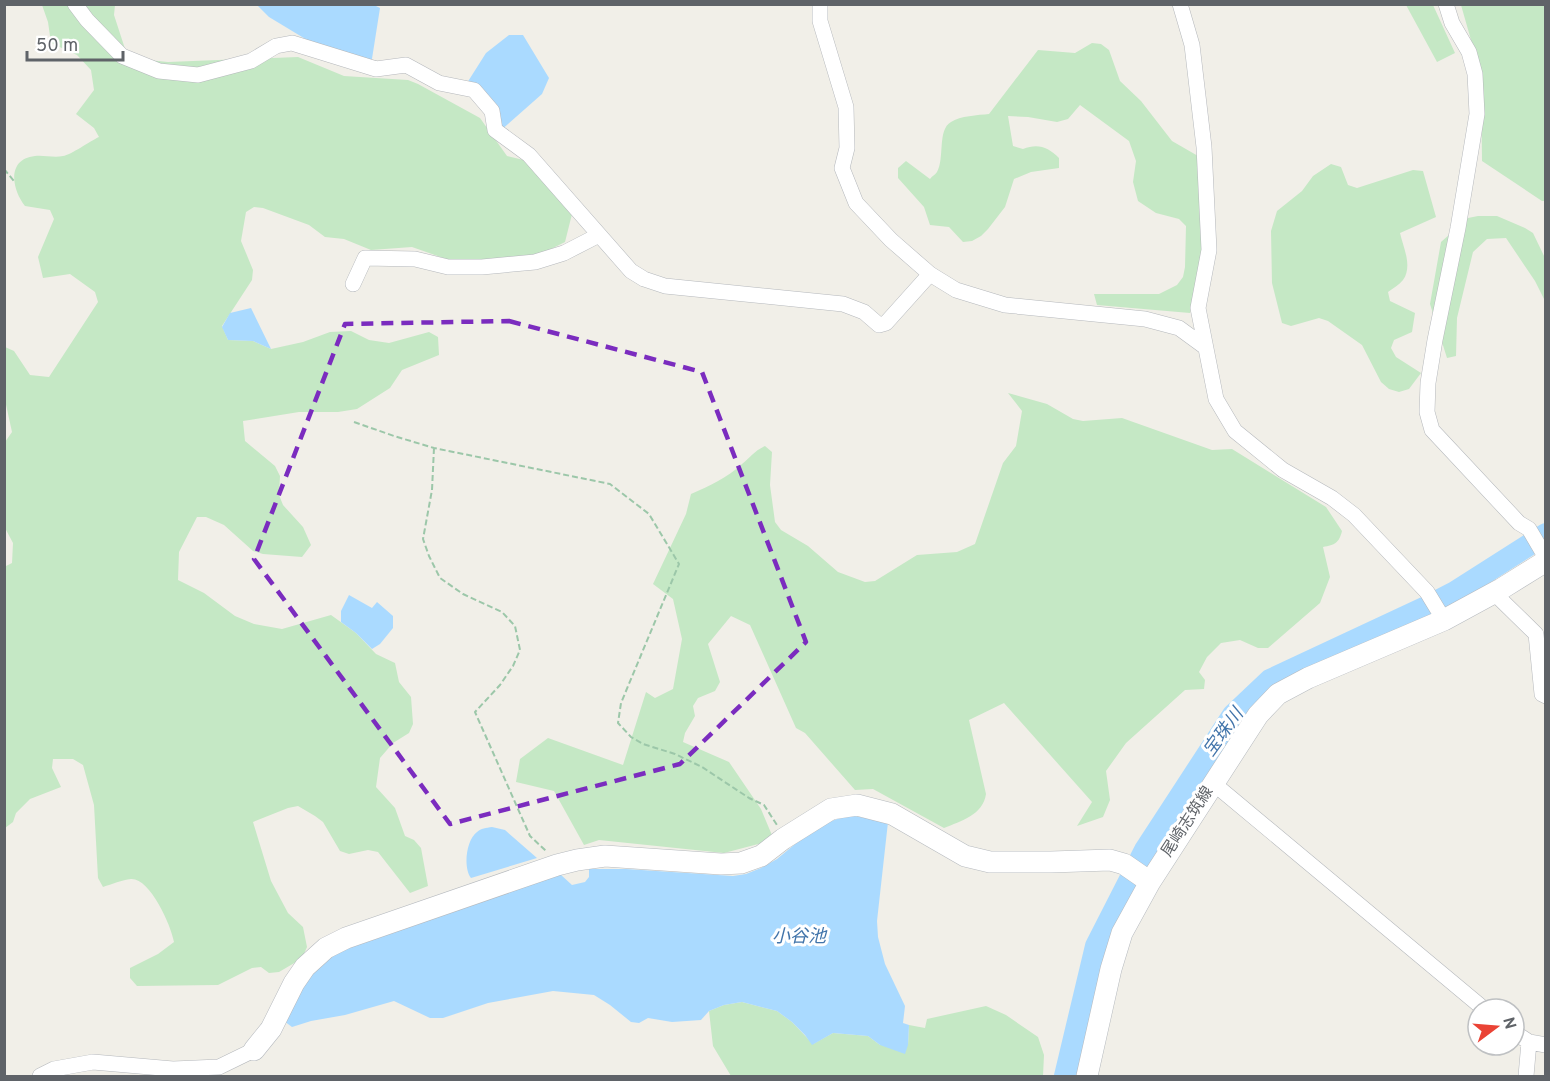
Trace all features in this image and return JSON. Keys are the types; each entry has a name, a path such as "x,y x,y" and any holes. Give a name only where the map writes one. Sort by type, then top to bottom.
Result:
{"street":[{"path":"75,4 87,20 122,56 159,71 198,75 251,61 276,46 292,43 376,69 406,65 439,83 474,90 492,111 495,130 529,155 632,271 644,279 665,286 843,304 864,312 879,325 886,323 930,274"},
{"path":"820,4 820,21 846,107 847,148 842,168 856,203 891,240 930,274 956,290 1005,305 1145,319 1179,328 1205,347"},
{"path":"1180,4 1192,45 1204,147 1209,250 1198,308 1215,399 1235,431 1283,470 1332,498 1354,515 1427,592 1442,617"},
{"path":"1446,4 1452,23 1468,52 1475,74 1478,114 1435,340 1428,383 1427,412 1432,430 1519,523 1529,529 1543,556"},
{"path":"353,284 365,258 415,259 448,267 535,262 564,253 599,235"},
{"name":"尾崎志筑線","path":"1087,1077 1111,969 1122,933 1147,880 1258,715 1278,694 1494,593 1543,556"},
{"path":"1494,593 1536,633 1542,694 1545,696"},
{"path":"1213,783 1470,997"},
{"path":"39,1077 54,1070 93,1062 173,1069 219,1067 254,1050 271,1029 300,974 310,961 337,942 577,860 605,856 722,864 741,863 761,856 783,839 831,809 857,805 892,814 965,856 990,862 1110,860 1124,864 1147,880"},
{"path":"1526,1040 1545,1044"},
{"path":"1526,1077 1529,1042"}],"path":[{"path":"4,169 14,181"},
{"path":"354,422 434,448 610,484 649,514 679,564 621,703 618,723 631,737 643,744 675,754 702,767 749,798 764,805 783,839"},
{"path":"434,448 432,490 423,539 440,578 463,594 502,612 515,626 520,650 513,666 500,685 475,712 530,836 557,865"}],"highlighted area":[{"path":"509,321 702,372 806,642 680,764 450,824 254,559 345,324"}],"green space":[{"path":"42,5 115,5 114,15 128,58 168,62 298,57 344,76 408,80 480,118 507,156 532,162 572,214 565,242 547,251 509,261 449,260 412,247 371,250 344,239 325,237 309,225 263,208 254,207 246,212 241,241 253,270 252,280 222,326 228,340 253,341 271,349 303,342 330,332 351,331 369,340 389,343 429,332 438,337 439,355 402,370 390,388 357,409 338,412 299,412 243,421 245,441 275,466 280,476 279,495 283,505 303,527 311,545 302,557 263,554 253,551 224,525 206,517 197,517 179,552 178,580 204,593 235,616 254,624 282,629 331,615 356,633 376,654 395,663 399,682 411,697 413,724 409,733 393,743 380,758 376,787 395,808 405,836 414,840 421,848 428,886 410,893 378,852 368,850 349,854 340,851 323,822 298,806 253,822 271,881 288,913 303,927 307,947 303,956 279,972 269,973 261,967 252,968 218,985 137,986 130,978 130,968 158,954 174,942 164,914 145,886 131,879 103,887 98,878 94,805 83,765 73,759 53,759 52,768 61,787 30,799 16,813 13,822 5,828 4,567 12,563 13,543 4,526 5,442 12,432 5,400 4,348 14,351 30,375 49,377 98,302 95,292 70,274 43,278 38,257 54,219 50,210 25,206 15,184 16,169 19,163 26,158 66,155 99,137 94,128 76,114 94,90 91,70 77,55 51,43 48,22"},
{"path":"1406,5 1433,5 1455,53 1437,62"},
{"path":"1461,5 1545,5 1545,201 1482,161 1481,75"},
{"path":"1092,43 1101,44 1109,50 1120,81 1141,101 1172,141 1198,156 1205,246 1190,313 1097,305 1094,294 1159,294 1177,285 1183,277 1185,267 1186,226 1179,219 1156,213 1138,201 1133,182 1136,161 1129,141 1080,105 1068,119 1057,122 1008,116 1013,146 1023,149 1038,146 1047,149 1059,158 1059,168 1031,172 1014,179 1005,207 988,229 972,241 963,242 949,227 930,225 924,207 898,178 898,168 906,161 930,179 939,166 944,131 947,126 959,118 989,114 1038,50 1075,53"},
{"path":"1331,164 1341,167 1348,185 1357,188 1413,170 1423,171 1436,217 1400,233 1407,263 1406,275 1388,292 1390,301 1415,313 1412,332 1394,340 1391,348 1396,357 1421,373 1409,389 1399,392 1389,389 1381,382 1362,345 1328,321 1319,318 1291,326 1282,323 1272,283 1271,231 1277,211 1302,191 1313,176"},
{"path":"1497,216 1533,233 1545,258 1545,301 1535,281 1506,238 1487,239 1473,252 1457,318 1456,356 1447,358 1430,304 1441,242 1468,218"},
{"path":"1008,393 1047,404 1073,419 1083,421 1122,418 1212,450 1232,449 1326,507 1342,531 1336,543 1323,547 1330,577 1320,603 1268,648 1258,648 1240,640 1221,643 1207,657 1199,672 1205,680 1204,689 1185,690 1126,743 1106,771 1110,800 1103,817 1077,826 1092,802 1004,703 969,720 986,794 981,807 970,816 944,828 873,789 855,790 805,733 796,728 750,625 731,616 708,644 720,682 715,691 698,698 693,706 695,716 685,733 683,742 729,762 761,809 774,840 724,853 599,840 584,845 554,791 516,782 520,759 548,738 623,765 646,692 655,698 673,689 682,639 673,599 653,584 686,514 691,494 724,478 765,446 772,452 770,485 775,522 781,530 808,546 838,572 865,582 875,581 917,555 957,552 975,544 1003,463 1016,446 1022,411"},
{"path":"742,1002 777,1011 792,1022 813,1044 833,1033 868,1036 880,1045 908,1045 909,1025 925,1028 927,1019 986,1006 1006,1015 1038,1037 1044,1055 1043,1076 731,1076 713,1046 709,1011 724,1005"}],"water":[{"path":"257,5 374,5 380,8 371,65 322,49 269,17"},
{"path":"509,35 523,35 549,78 542,94 499,132 467,83 486,53"},
{"path":"251,308 271,349 253,341 228,340 222,327 230,313"},
{"path":"349,595 372,608 377,602 393,616 393,628 380,644 372,649 341,622 341,611"},
{"name":"小谷池","path":"849,815 888,822 877,921 878,937 885,964 905,1006 903,1023 909,1025 905,1054 880,1045 868,1036 833,1033 812,1045 792,1022 777,1011 742,1002 724,1005 709,1011 701,1020 672,1022 648,1018 639,1023 631,1022 594,995 553,991 488,1003 443,1018 430,1018 394,1001 292,1027 284,1021 306,981 326,961 345,947 560,874 572,885 585,882 589,877 589,869 733,876 746,874 777,859 817,826"},
{"path":"492,827 505,830 537,858 471,878 466,861 470,841 479,831"}],"waterway":[{"name":"宝珠川","path":"1065,1076 1096,946 1145,850 1233,715 1270,680 1455,592 1546,534"}]}
